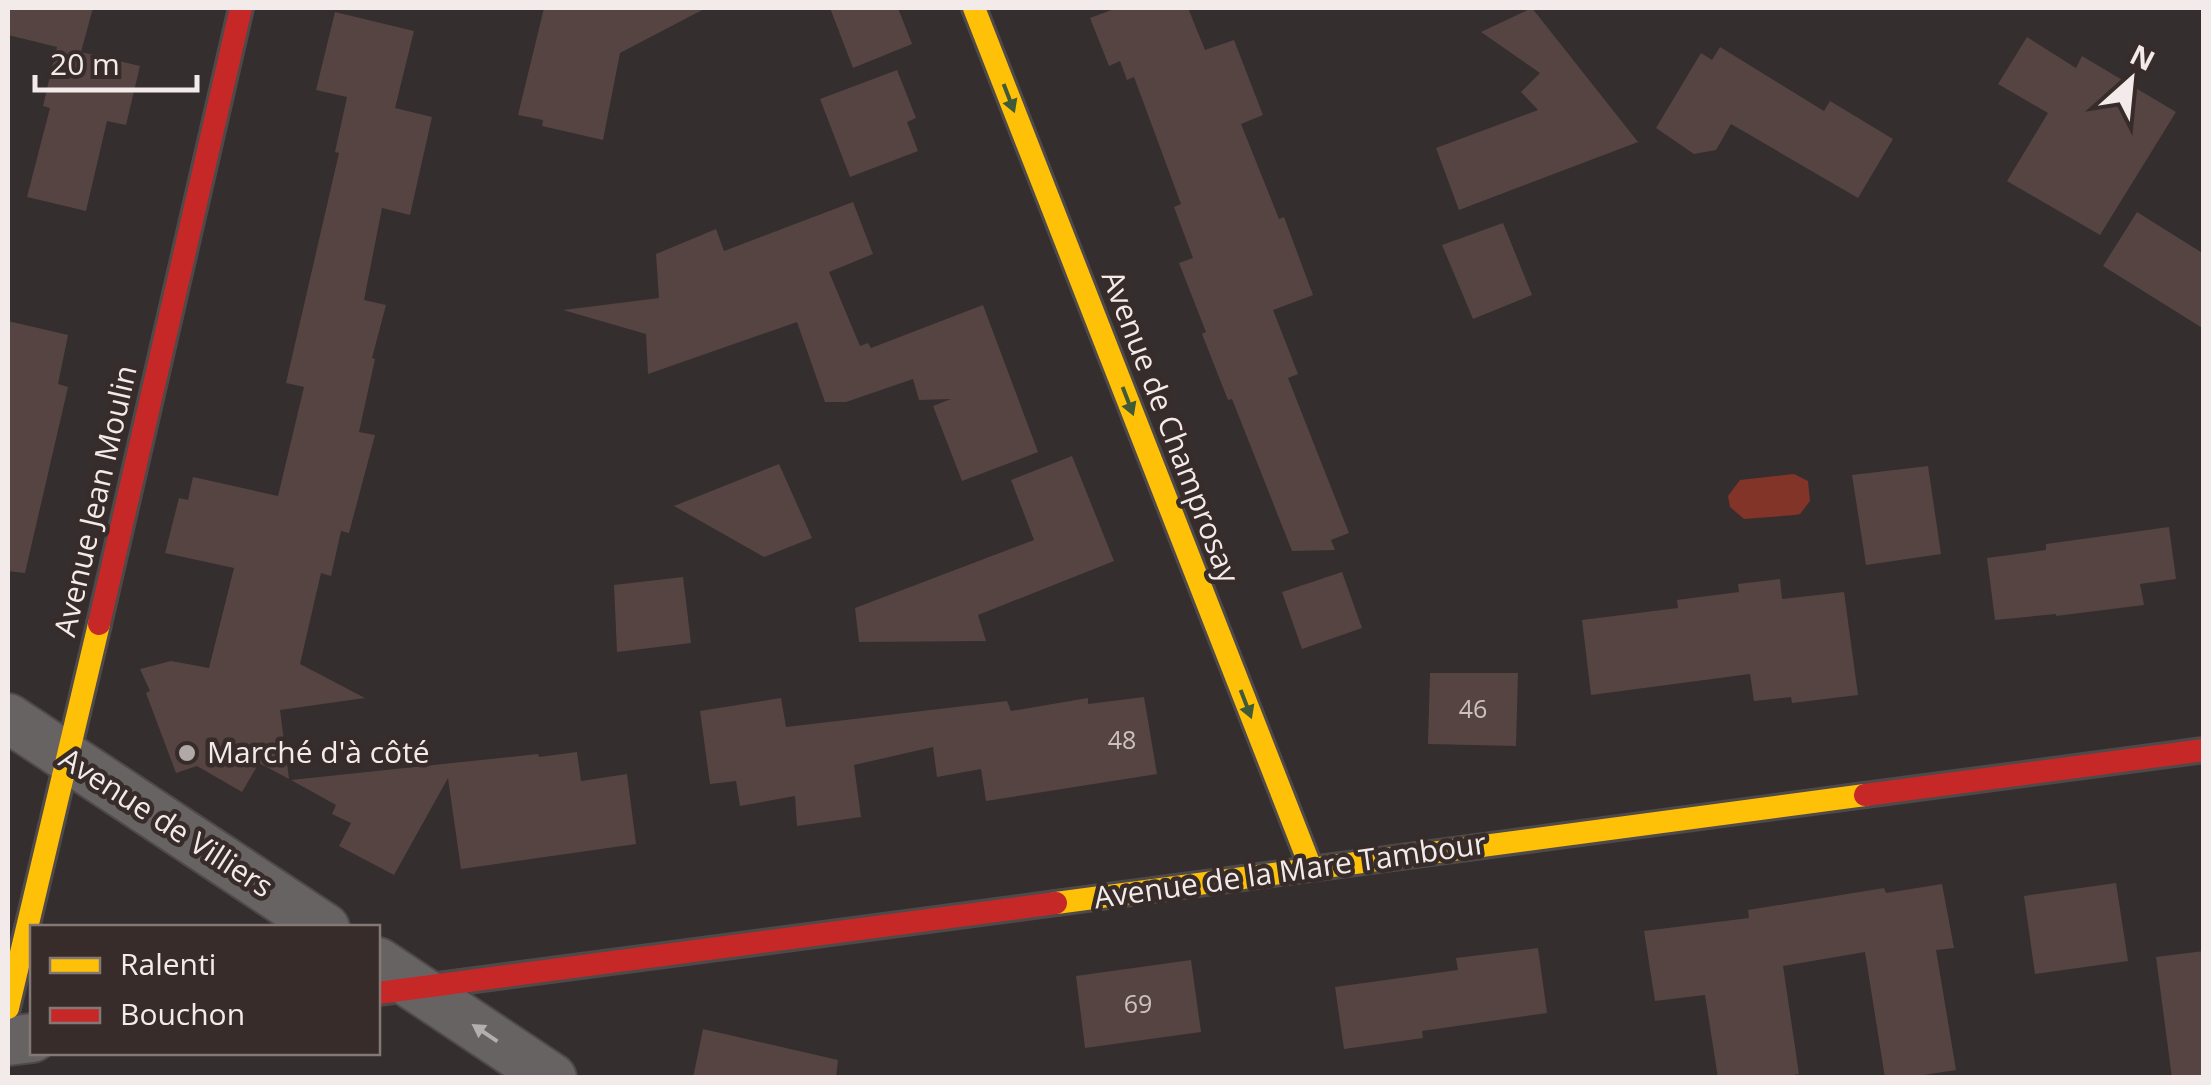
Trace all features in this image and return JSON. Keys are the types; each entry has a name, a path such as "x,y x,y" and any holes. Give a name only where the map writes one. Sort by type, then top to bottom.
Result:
{"street":[{"name":"Avenue Jean Moulin","path":"8,1008 240,8"},
{"name":"Avenue de Champrosay","path":"974,8 1311,868"},
{"name":"Avenue de Villiers","path":"8,718 320,925"},
{"name":"Avenue de la Mare Tambour","path":"398,991 2204,750"},
{"path":"380,965 398,991 552,1078"}],"shaded area":[{"path":"1794,474 1808,481 1810,501 1800,514 1744,519 1730,507 1728,496 1740,480"}],"building":[{"path":"8,8 93,8 81,52 140,66 126,125 107,121 86,211 27,197 50,108 43,106 57,47 8,35"},
{"path":"544,8 706,8 620,53 603,140 542,126 543,120 518,115"},
{"path":"830,8 898,8 912,44 853,68"},
{"path":"1117,8 1188,8 1205,50 1234,40 1263,115 1241,124 1279,219 1284,217 1313,295 1273,310 1298,374 1288,378 1349,533 1331,540 1335,550 1292,551 1232,399 1228,400 1179,263 1193,258 1174,207 1181,204 1134,77 1127,80 1120,61 1109,66 1090,18"},
{"path":"1532,8 1638,142 1459,210 1436,148 1538,110 1521,92 1540,73 1481,32"},
{"path":"335,12 414,31 395,108 432,117 410,215 382,208 364,300 386,305 359,432 375,435 349,533 341,531 331,576 321,573 300,664 365,698 280,710 289,779 259,763 242,792 197,766 176,773 140,669 171,661 209,668 234,568 165,553 179,498 188,500 193,477 278,496 304,387 286,383 339,153 335,152 347,97 316,90"},
{"path":"2027,37 2076,68 2082,56 2176,112 2100,235 2007,181 2048,113 1998,84"},
{"path":"1720,47 1824,111 1830,101 1893,139 1858,198 1731,124 1716,150 1694,154 1656,128 1701,53 1712,60"},
{"path":"897,70 916,118 907,122 918,151 850,177 820,99"},
{"path":"853,202 873,254 829,272 860,346 868,343 871,348 983,305 1038,452 962,481 933,406 951,399 919,400 913,379 846,402 825,402 797,322 648,374 646,334 563,310 659,298 656,254 716,229 724,251"},
{"path":"2137,212 2204,254 2204,329 2103,266"},
{"path":"1503,223 1532,295 1473,319 1442,245"},
{"path":"8,321 68,335 58,384 68,387 25,573 8,571"},
{"path":"1072,456 1114,561 978,615 986,641 859,642 855,608 1034,540 1011,480"},
{"path":"779,464 812,538 764,557 674,506"},
{"path":"1928,466 1941,554 1866,565 1852,475"},
{"path":"2169,527 2176,579 2140,584 2144,605 1995,620 1987,558 2046,550 2046,544"},
{"path":"1342,572 1362,628 1302,649 1282,592"},
{"path":"683,577 691,643 617,652 614,585"},
{"path":"1780,579 1782,599 1844,592 1858,695 1792,703 1791,697 1754,701 1750,674 1591,695 1582,620 1678,608 1677,600 1739,592 1738,584"},
{"path":"1430,673 1518,673 1516,746 1428,744"},
{"path":"1144,697 1157,774 986,801 981,769 937,777 933,747 854,765 861,817 797,826 795,796 740,806 736,781 710,784 700,711 781,698 786,727 1007,701 1011,711 1088,698 1088,704"},
{"path":"577,752 581,781 627,774 636,844 461,869 448,778 394,875 339,846 351,823 332,814 336,805 291,780 538,754 539,757"},
{"path":"2116,883 2128,961 2035,974 2024,896"},
{"path":"1942,884 1954,948 1936,950 1956,1070 1885,1078 1865,952 1783,966 1799,1074 1718,1078 1705,995 1655,1001 1644,931 1749,918 1748,910 1884,888 1886,893"},
{"path":"1538,948 1547,1013 1422,1031 1423,1038 1344,1049 1335,987 1458,970 1456,958"},
{"path":"2204,951 2204,1078 2172,1078 2156,957"},
{"path":"1191,960 1201,1032 1085,1048 1076,976"},
{"path":"703,1029 838,1060 836,1078 693,1078"}],"traffic: slow":[{"path":"974,8 1311,868"},
{"path":"8,1008 99,624"},
{"path":"1056,903 1865,795"}],"traffic: jam":[{"path":"99,624 241,8"},
{"path":"1865,795 2204,750"},
{"path":"380,993 1056,903"}],"place":[{"name":"Marché d'à côté","path":"187,753"}]}
